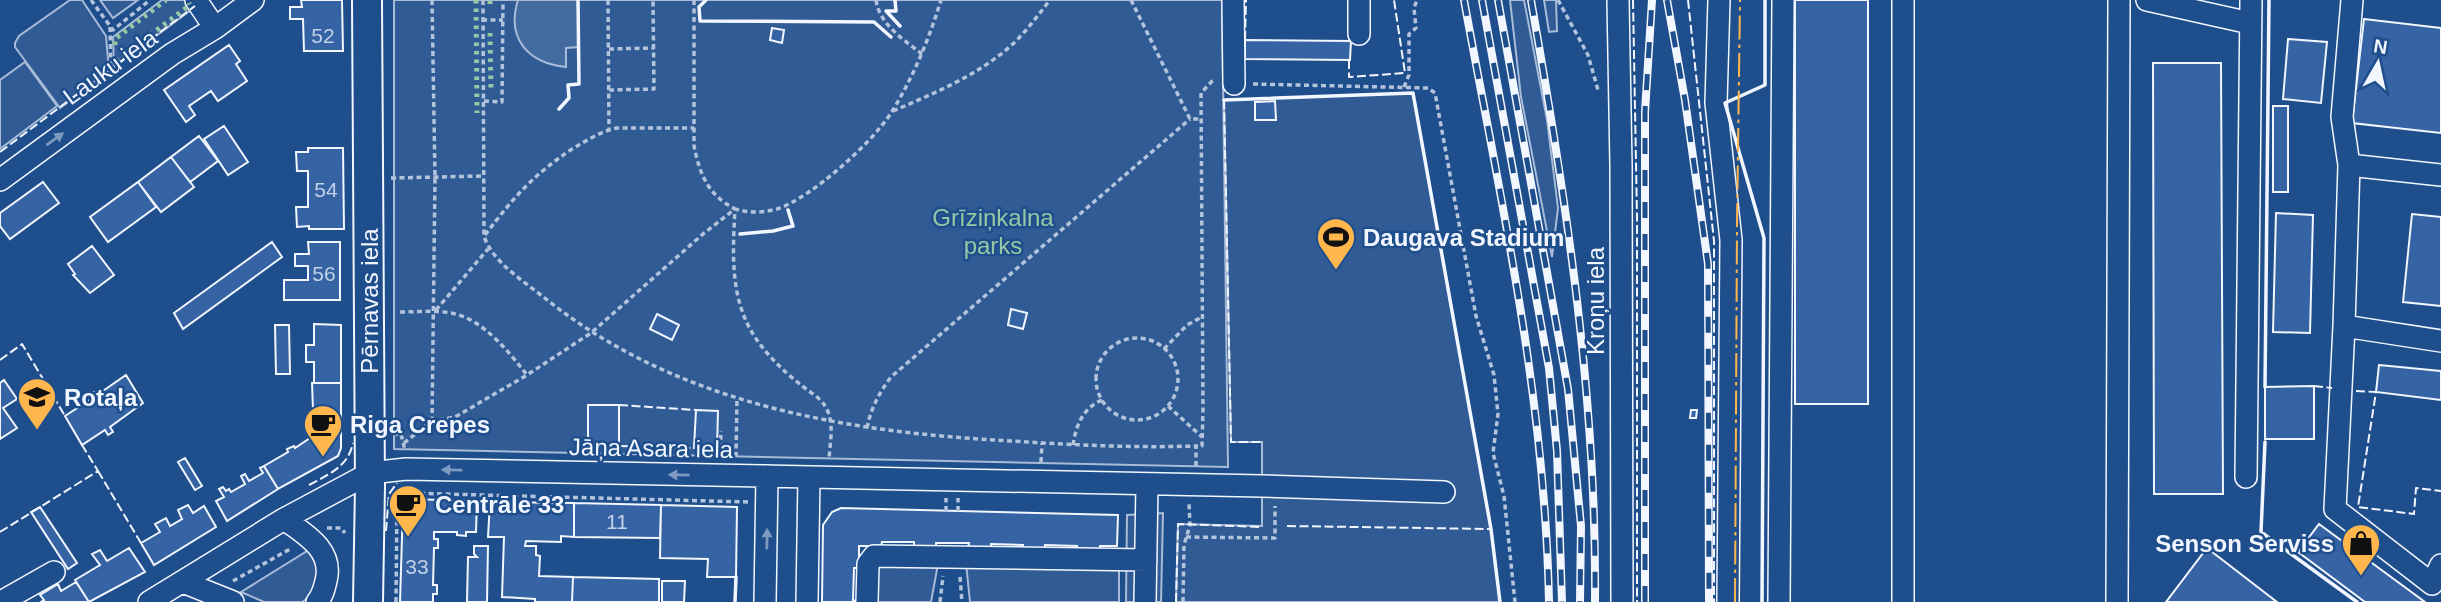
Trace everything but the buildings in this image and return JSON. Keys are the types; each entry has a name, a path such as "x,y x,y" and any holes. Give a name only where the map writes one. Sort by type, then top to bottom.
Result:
{"main road":[{"name":"Pērnavas iela","path":"367,0 370,473 368,602"}],"street":[{"path":"196,0 215,28"},
{"name":"Lauku iela","path":"0,180 172,54 215,28 253,0"},
{"path":"1233,0 1234,84"},
{"path":"1359,0 1359,34"},
{"name":"Kroņu iela","path":"1618,0 1622,602"},
{"path":"1719,0 1716,103 1731,240 1728,602"},
{"path":"1779,602 1783,0"},
{"path":"1903,0 1903,602"},
{"path":"2117,602 2119,0"},
{"path":"2147,0 2250,23"},
{"path":"2246,477 2251,0"},
{"path":"2352,0 2342,117 2349,164 2335,509 2432,584 2441,565"},
{"path":"2349,164 2441,175"},
{"path":"2344,326 2441,341"},
{"name":"Jāņa Asara iela","path":"149,602 284,519 370,473 406,469 1275,486 1444,492"},
{"path":"765,602 768,476"},
{"path":"807,602 809,477"},
{"path":"1145,602 1147,485"},
{"path":"284,519 310,537 323,551 328,574 322,596 317,602"},
{"path":"867,602 868,564 874,556 1146,561"},
{"path":"1,602 54,572"},
{"path":"183,582 233,602"}],"path":[{"path":"91,0 113,30 150,0"},
{"path":"432,0 435,177 432,421"},
{"path":"482,0 484,236 488,249 522,280 591,333 653,366 737,398 781,412 867,429 938,437 1073,445 1147,448 1196,446"},
{"path":"484,101 502,102 503,0"},
{"path":"608,0 609,130"},
{"path":"609,90 654,89 653,0"},
{"path":"694,0 694,146 698,168 706,186 715,196 735,209 761,212 794,201 838,169 877,131 891,112 922,54 941,0"},
{"path":"876,0 878,12 893,30 922,54"},
{"path":"891,112 958,81 998,56 1028,27 1050,0"},
{"path":"1131,0 1190,118"},
{"path":"1402,88 1406,86 1409,75 1408,39 1411,31 1416,28 1414,8 1417,0"},
{"path":"1558,0 1588,55 1599,92"},
{"path":"482,20 503,20"},
{"path":"110,25 111,73"},
{"path":"609,49 654,48"},
{"path":"1202,446 1201,93 1233,58"},
{"path":"1234,84 1428,88 1435,93 1476,316 1494,375 1497,414 1493,453 1504,496 1515,602"},
{"path":"867,429 874,404 891,377 1190,118 1200,119"},
{"path":"484,236 531,179 583,142 609,130 694,128"},
{"path":"368,178 484,176"},
{"path":"404,443 432,421 455,417 527,375 591,333 735,209"},
{"path":"735,209 734,275 748,325 767,354 785,373 825,405 831,422 829,465"},
{"path":"435,311 488,249"},
{"path":"400,312 435,311 464,317 512,355 527,375"},
{"path":"1164,349 1187,324 1202,317"},
{"path":"1140,338 1152,341 1164,349 1176,367 1177,391 1168,406 1153,417 1129,420 1118,415 1102,401 1097,386 1097,374 1100,362 1116,344 1140,338"},
{"path":"736,463 737,398"},
{"path":"1073,445 1079,421 1093,404 1102,401"},
{"path":"1168,406 1202,437"},
{"path":"720,462 721,431"},
{"path":"384,435 401,434 407,456"},
{"path":"583,460 584,441"},
{"path":"1183,602 1184,544 1190,525 1188,486"},
{"path":"1186,537 1275,538 1275,486"},
{"path":"396,602 397,500 406,493 755,501"},
{"path":"212,593 330,527 341,528 345,533"}],"shaded area":[{"path":"70,0 82,0 106,36 109,71 60,108 15,47 15,43 19,36"},
{"path":"100,0 138,0 113,18"},
{"path":"162,0 190,0 195,7 114,67 113,37"},
{"name":"Grīziņkalna parks","path":"394,0 1222,0 1228,467 394,449"},
{"path":"518,0 578,0 579,47 566,48 566,67 541,60 523,47 515,26"},
{"path":"1510,0 1524,0 1547,120 1558,208 1552,257 1521,97"},
{"path":"1544,0 1556,0 1557,31 1549,32"},
{"path":"25,62 57,106 0,149 0,80"},
{"name":"Daugava Stadium","path":"1413,93 1491,529 1500,602 1176,602 1178,524 1262,526 1262,442 1231,442 1224,100"},
{"path":"1163,513 1161,602 1126,602 1127,515"},
{"path":"312,548 320,570 311,596 302,602 264,602 241,592"},
{"path":"966,563 1119,565 1119,602 970,602"},
{"path":"938,564 931,602 874,602 875,566"}],"railway":[{"path":"1464,0 1506,225 1530,374 1546,525 1549,602"},
{"path":"1482,0 1549,368 1557,451 1562,602"},
{"path":"1498,0 1568,389 1581,526 1580,602"},
{"path":"1531,0 1567,224 1585,375 1591,450 1595,602"},
{"path":"1645,602 1645,112 1652,0"},
{"path":"1667,0 1685,100 1708,264 1709,602"}],"hedge":[{"path":"115,45 115,39 166,0"},
{"path":"476,0 477,113"},
{"path":"116,61 190,5 189,3"},
{"path":"490,33 491,91"}],"fence":[{"path":"1245,40 1246,0"},
{"path":"1349,60 1349,77 1405,73 1394,0"},
{"path":"1633,0 1637,217 1637,602"},
{"path":"1688,0 1714,241 1714,602"},
{"path":"0,152 195,6"},
{"path":"1224,100 1231,442 1262,442"},
{"path":"0,360 22,344 65,416"},
{"path":"2314,386 2332,388"},
{"path":"2356,391 2376,392 2358,507 2414,514 2416,488 2441,491"},
{"path":"619,405 696,410"},
{"path":"309,485 342,464 353,443"},
{"path":"0,532 98,471 82,445"},
{"path":"619,446 694,448"},
{"path":"98,471 141,543"},
{"path":"386,531 389,494 397,483"},
{"path":"1176,602 1178,524 1262,527"},
{"path":"1287,526 1491,529"}],"wall":[{"path":"559,109 569,98 568,85 579,84 578,0"},
{"path":"706,0 699,7 700,21 874,22 891,37"},
{"path":"895,0 896,11 886,11 900,26"},
{"path":"1762,602 1764,238 1725,103 1765,85 1765,0"},
{"path":"2265,387 2269,0"},
{"path":"1224,100 1413,93 1491,529 1500,602"},
{"path":"740,234 793,226 788,210"},
{"path":"2265,442 2261,532 2357,602"},
{"path":"735,602 736,577"}],"power":[{"path":"1735,602 1740,0"}],"place":[{"name":"Daugava Stadium","path":"1336,271"},
{"name":"Rotaļa","path":"37,431"},
{"name":"Riga Crepes","path":"323,458"},
{"name":"Centrāle 33","path":"408,538"},
{"name":"Senson Serviss","path":"2361,577"}]}
